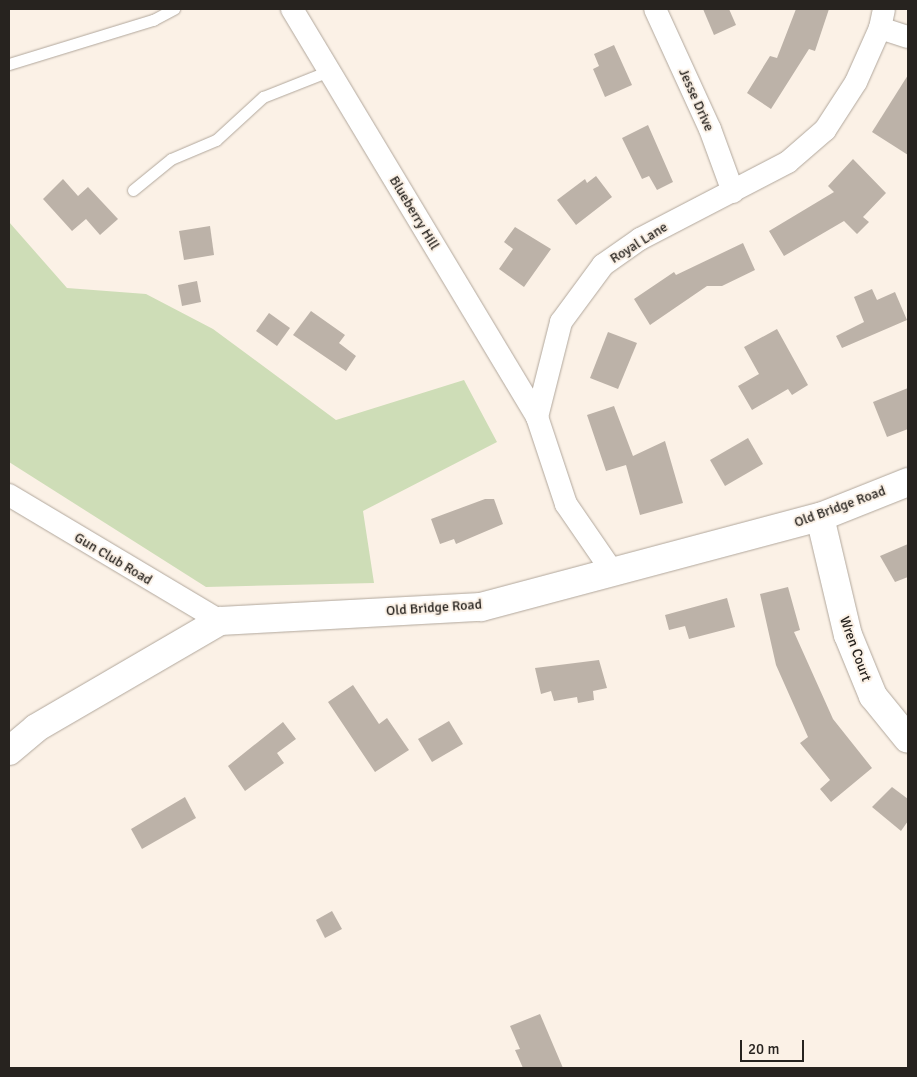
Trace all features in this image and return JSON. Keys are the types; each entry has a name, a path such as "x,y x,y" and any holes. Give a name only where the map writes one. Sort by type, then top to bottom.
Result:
{"street":[{"name":"Blueberry Hill","path":"292,9 537,418"},
{"name":"Jesse Drive","path":"655,9 710,129 733,192"},
{"name":"Royal Lane","path":"537,418 561,322 603,265 640,239 788,162 825,130 856,82 882,18"},
{"path":"882,18 908,37"},
{"path":"537,418 566,504 612,571"},
{"name":"Old Bridge Road","path":"9,751 36,728 220,621 481,607 820,517 908,482"},
{"name":"Gun Club Road","path":"9,496 220,621"},
{"name":"Wren Court","path":"820,517 848,636 873,696 908,739"}],"lane":[{"path":"9,64 153,20 174,9"},
{"path":"133,190 171,159 216,140 263,97 329,71"}],"green space":[{"path":"9,222 67,288 146,294 213,329 336,420 464,380 497,442 363,511 374,583 206,587 9,462"}],"building":[{"path":"703,9 729,9 736,25 714,35"},
{"path":"796,9 829,9 815,51 809,49 771,109 747,93 770,56 777,58"},
{"path":"614,45 632,85 605,97 593,69 599,66 594,54"},
{"path":"908,75 908,155 872,132"},
{"path":"648,125 673,182 657,190 649,176 642,179 622,138"},
{"path":"853,159 886,193 863,217 869,222 857,234 844,221 784,256 769,231 834,192 828,186"},
{"path":"596,176 612,197 576,225 557,200 585,179 587,183"},
{"path":"63,179 78,196 88,187 118,219 100,235 86,219 72,231 43,199"},
{"path":"210,226 214,255 184,260 179,231"},
{"path":"515,227 551,249 524,287 499,269 513,249 504,242"},
{"path":"743,243 755,270 722,286 707,286 650,325 634,299 674,272 676,275"},
{"path":"197,281 201,302 182,306 178,285"},
{"path":"872,289 877,300 895,292 907,320 842,348 836,336 864,322 854,297"},
{"path":"311,311 345,335 339,343 356,356 346,371 293,335"},
{"path":"269,313 290,328 277,346 256,331"},
{"path":"777,329 808,385 792,395 788,389 752,410 738,386 759,374 744,347"},
{"path":"608,332 637,343 618,389 590,378"},
{"path":"908,388 908,429 887,437 873,402"},
{"path":"614,406 633,456 665,441 683,503 640,515 626,465 606,471 587,415"},
{"path":"748,438 763,464 725,486 710,460"},
{"path":"485,499 494,499 503,524 456,544 454,539 440,544 431,519"},
{"path":"908,544 908,577 895,582 880,556"},
{"path":"788,587 800,630 794,632 833,719 872,768 831,802 820,789 830,780 800,743 808,737 776,665 760,594"},
{"path":"727,598 735,627 689,639 685,626 669,630 665,615"},
{"path":"599,660 607,688 593,691 594,700 578,703 577,697 554,701 551,691 541,694 535,668"},
{"path":"353,685 379,724 387,718 409,750 375,772 328,702"},
{"path":"449,721 463,744 432,762 418,739"},
{"path":"283,722 296,739 277,753 284,763 245,791 228,766"},
{"path":"892,787 908,799 908,821 901,831 872,807"},
{"path":"185,797 196,818 142,849 131,829"},
{"path":"332,911 342,929 325,938 316,920"},
{"path":"540,1014 563,1068 523,1068 515,1050 520,1049 510,1026"}]}
